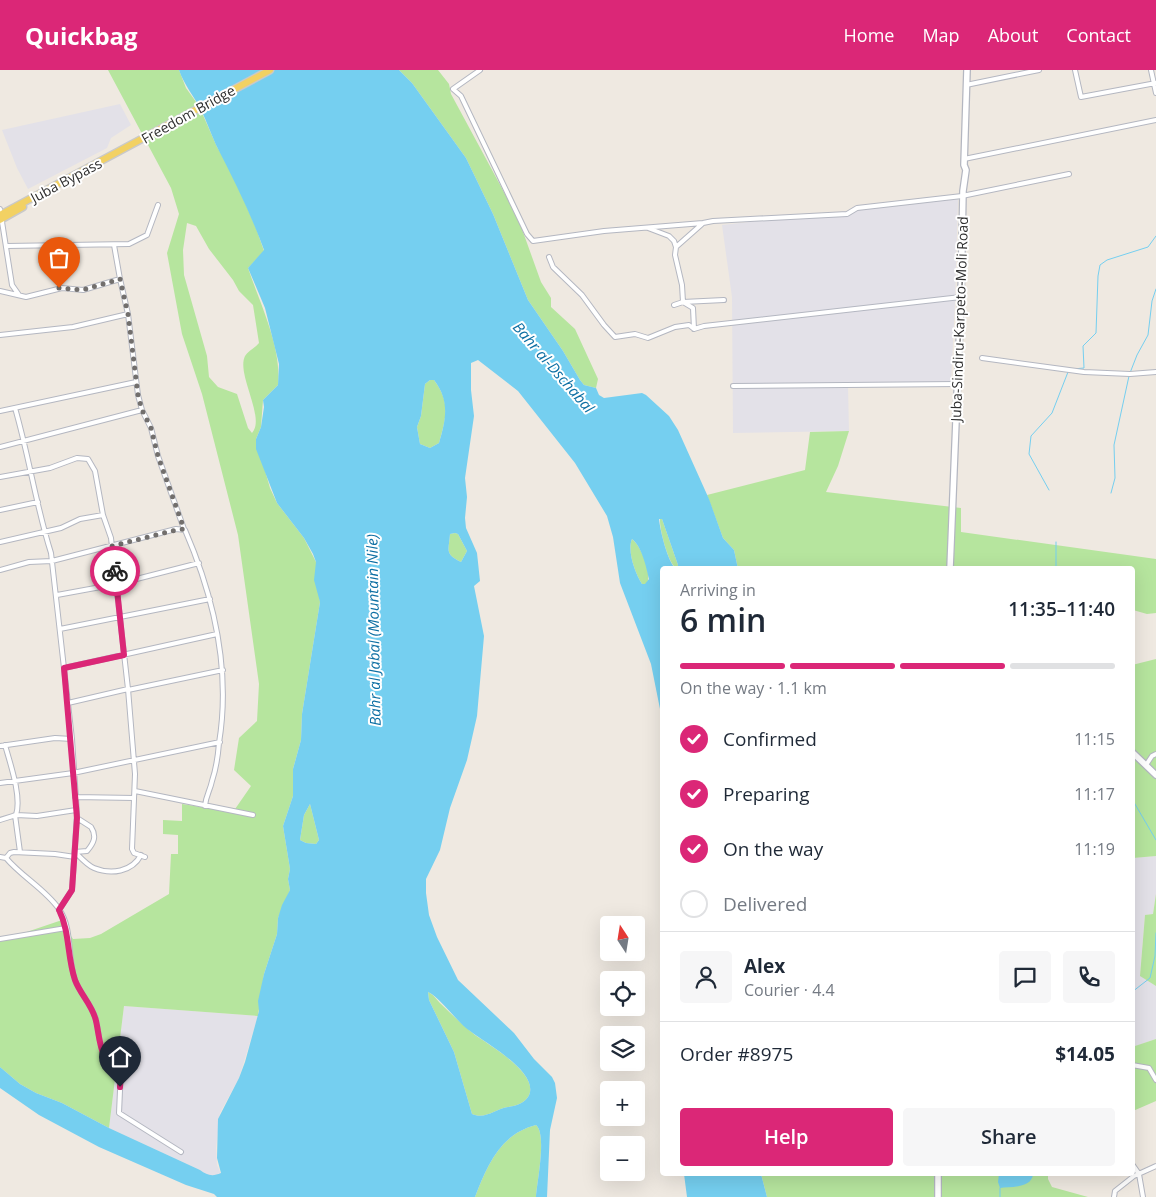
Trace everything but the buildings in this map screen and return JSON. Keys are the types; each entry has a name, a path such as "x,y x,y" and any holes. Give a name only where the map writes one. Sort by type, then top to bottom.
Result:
{"main road":[{"name":"Freedom Bridge","path":"106,159 270,70"},
{"name":"Juba-Sindiru-Karpeto-Moli Road","path":"950,566 961,297 962,196 966,170 964,159 967,70"},
{"name":"Juba Bypass","path":"1,216 106,159"},
{"path":"1135,755 1156,775"},
{"path":"938,1176 938,1197"}],"street":[{"path":"480,70 453,89 460,96 530,240 535,241 604,231 713,221 847,214 857,208 962,196 1069,174"},
{"path":"966,85 1039,70"},
{"path":"1075,70 1081,98 1155,83"},
{"path":"1151,70 1156,93"},
{"path":"964,159 1156,120"},
{"path":"7,246 129,244 147,235 158,205"},
{"path":"1,216 12,285 19,295"},
{"path":"676,247 702,223"},
{"path":"648,227 669,236 676,247 675,256 680,273 683,302"},
{"path":"114,245 128,314 136,382 142,410 151,428 158,456 184,529 199,562 218,634 223,670 220,742 212,781 206,794 205,806"},
{"path":"549,257 553,267 566,277 582,295 615,337 635,334 648,338 680,326 689,325 694,329 774,317 961,297"},
{"path":"0,291 19,295 38,295 62,288 82,290 120,279"},
{"path":"674,305 683,302 724,300"},
{"path":"683,302 693,308 694,329"},
{"path":"0,335 73,327 128,314"},
{"path":"982,358 1084,372 1130,374 1156,372"},
{"path":"0,410 136,382"},
{"path":"733,386 958,384"},
{"path":"16,408 25,441 44,532 51,553 72,739 77,818 75,855 72,890 59,910"},
{"path":"0,447 142,410"},
{"path":"0,477 50,468 77,458 88,458 95,471 103,515 109,527 117,584 134,760 135,791 132,849 134,853 143,856 132,866 122,871 94,868 75,855"},
{"path":"0,510 38,502"},
{"path":"0,542 60,528 80,519 103,515"},
{"path":"0,570 29,562 52,561 184,529"},
{"path":"56,595 117,584 199,562"},
{"path":"60,629 210,599"},
{"path":"64,668 218,634"},
{"path":"68,703 223,670"},
{"path":"0,746 55,738 72,739"},
{"path":"0,783 73,773 220,742"},
{"path":"5,745 18,804 16,815 20,852"},
{"path":"1146,765 1152,756 1156,754"},
{"path":"135,791 254,815"},
{"path":"75,797 134,798"},
{"path":"0,820 16,815 37,816 76,810"},
{"path":"6,858 10,853 20,852 75,855 87,851 93,844 94,838 91,827 77,818"},
{"path":"0,857 6,858 59,910 66,928 75,980 96,1020 102,1049 113,1065 121,1068 119,1114 181,1152"},
{"path":"0,938 66,928"},
{"path":"1135,1065 1149,1068 1156,1080"},
{"path":"1114,1197 1115,1191 1138,1174 1156,1166"},
{"path":"1135,1169 1138,1174 1142,1196"}],"shaded area":[{"path":"120,104 131,125 111,138 107,148 28,189 17,168 2,130"},
{"path":"958,199 951,382 848,386 849,431 733,433 732,297 722,225"},
{"path":"1156,856 1156,894 1153,914 1145,915 1140,975 1156,986 1156,1039 1135,1046 1135,858"},
{"path":"124,1006 258,1016 239,1078 220,1113 216,1148 217,1165 221,1174 215,1176 206,1175 200,1170 109,1128"}],"green space":[{"path":"108,70 179,70 186,88 199,106 217,147 231,170 256,228 264,251 248,268 269,326 277,356 278,385 263,400 261,427 256,439 270,488 277,503 304,538 316,562 320,602 302,714 301,740 293,769 293,796 283,826 290,869 288,879 290,890 278,918 277,934 264,974 258,1016 124,1006 109,1128 62,1103 36,1093 20,1084 0,1067 0,941 65,919 73,939 90,938 101,934 169,894 171,854 178,854 178,835 163,834 163,820 182,821 182,804 233,812 251,786 234,770 239,738 257,721 259,684 238,535 202,394 182,334 167,253 179,214 171,188","holes":["187,223 196,226 209,249 233,280 239,291 253,305 259,343 246,354 243,364 256,417 252,433 248,428 237,394 218,387 209,377 207,356 184,275 183,250"]},
{"path":"399,70 438,70 449,84 451,94 518,218 541,282 551,298 551,307 575,329 598,379 596,388 584,385 580,380 563,351 528,300 493,214 466,158 412,83"},
{"path":"430,380 434,380 439,388 446,410 439,443 430,448 420,444 417,427 421,416 425,384"},
{"path":"849,431 838,466 826,492 961,508 961,532 1156,559 1156,613 1147,614 1135,611 1135,566 737,566 734,550 723,538 707,495 805,470 810,432"},
{"path":"660,518 662,519 678,566 674,566 670,560 661,529"},
{"path":"450,534 458,534 467,551 461,562 452,556 449,551"},
{"path":"632,539 639,547 647,566 647,584 642,584 634,568 630,550"},
{"path":"1156,659 1156,856 1135,858 1135,664"},
{"path":"310,804 319,840 316,844 300,840 304,815"},
{"path":"1156,894 1156,986 1140,976 1145,915 1153,914"},
{"path":"428,992 471,1032 502,1053 521,1070 528,1079 530,1088 528,1097 524,1101 486,1115 477,1116 472,1114 454,1052 429,1000"},
{"path":"1156,1039 1156,1101 1135,1110 1135,1046"},
{"path":"536,1125 541,1138 541,1148 536,1197 475,1197 490,1163 504,1144 524,1129"},
{"path":"762,1176 1048,1176 1052,1187 1088,1197 767,1197"}],"water":[{"path":"179,70 399,70 412,83 466,158 493,214 528,300 563,351 580,380 584,385 596,388 599,395 604,398 642,393 669,416 678,430 709,499 723,538 734,550 737,566 678,566 662,519 659,519 667,553 673,566 660,566 660,709 651,664 620,583 613,537 607,516 575,463 518,391 478,360 471,363 471,390 474,416 465,478 467,497 465,518 466,528 477,553 480,581 474,586 484,636 477,716 467,760 450,808 440,850 426,879 426,893 429,915 437,937 458,980 514,1033 555,1083 557,1098 550,1130 547,1197 536,1197 541,1138 536,1125 524,1129 504,1144 490,1163 475,1197 217,1197 214,1194 186,1185 99,1147 39,1115 0,1088 0,1067 20,1084 36,1093 62,1103 109,1128 207,1174 215,1175 221,1173 217,1158 218,1119 245,1062 259,1011 258,1001 264,974 277,934 278,918 290,890 288,879 290,869 283,826 293,796 293,769 301,740 302,714 320,602 314,580 316,562 304,538 277,503 256,449 256,439 261,427 264,407 263,400 278,385 279,364 265,308 248,268 264,250 248,210 203,114 186,86","holes":["430,380 434,380 443,395 445,410 439,443 430,448 420,444 417,427 421,416 425,384","450,534 458,534 467,551 461,562 452,556 449,551","632,539 643,557 649,579 645,584 642,584 634,568 630,550","310,804 319,840 316,844 300,840 304,815","428,992 437,998 466,1028 519,1068 527,1078 530,1088 528,1097 524,1101 486,1115 477,1116 472,1114 454,1052 429,1000"]},
{"path":"684,1176 762,1176 767,1197 687,1197"},
{"path":"999,1176 1033,1176 1029,1182 1015,1187 1000,1188"}],"waterway":[{"path":"1073,369 1084,368 1083,346 1096,333 1100,265 1107,260 1148,247 1156,236"},
{"path":"1130,373 1148,335 1152,301 1156,289"},
{"path":"1049,490 1029,454 1031,436 1052,413 1068,372"},
{"path":"1111,493 1115,478 1114,445 1129,376"},
{"path":"1056,542 1056,566"},
{"path":"1135,804 1156,840"},
{"path":"1135,990 1150,978 1155,956 1156,933"},
{"path":"1000,1188 1000,1197"}],"way so far":[{"path":"59,288 82,290 120,279 128,314 138,395 142,410 148,420 156,443 157,453 175,509 184,529 112,546 115,571"}],"route":[{"path":"115,571 124,655 64,668 72,739 77,818 72,890 59,910 66,928 75,980 94,1014 104,1056 113,1065 121,1068 120,1087"}],"water label":[{"name":"Bahr al-Dschabal","path":"554,367"},
{"name":"Bahr al Jabal (Mountain Nile)","path":"373,630"}]}
